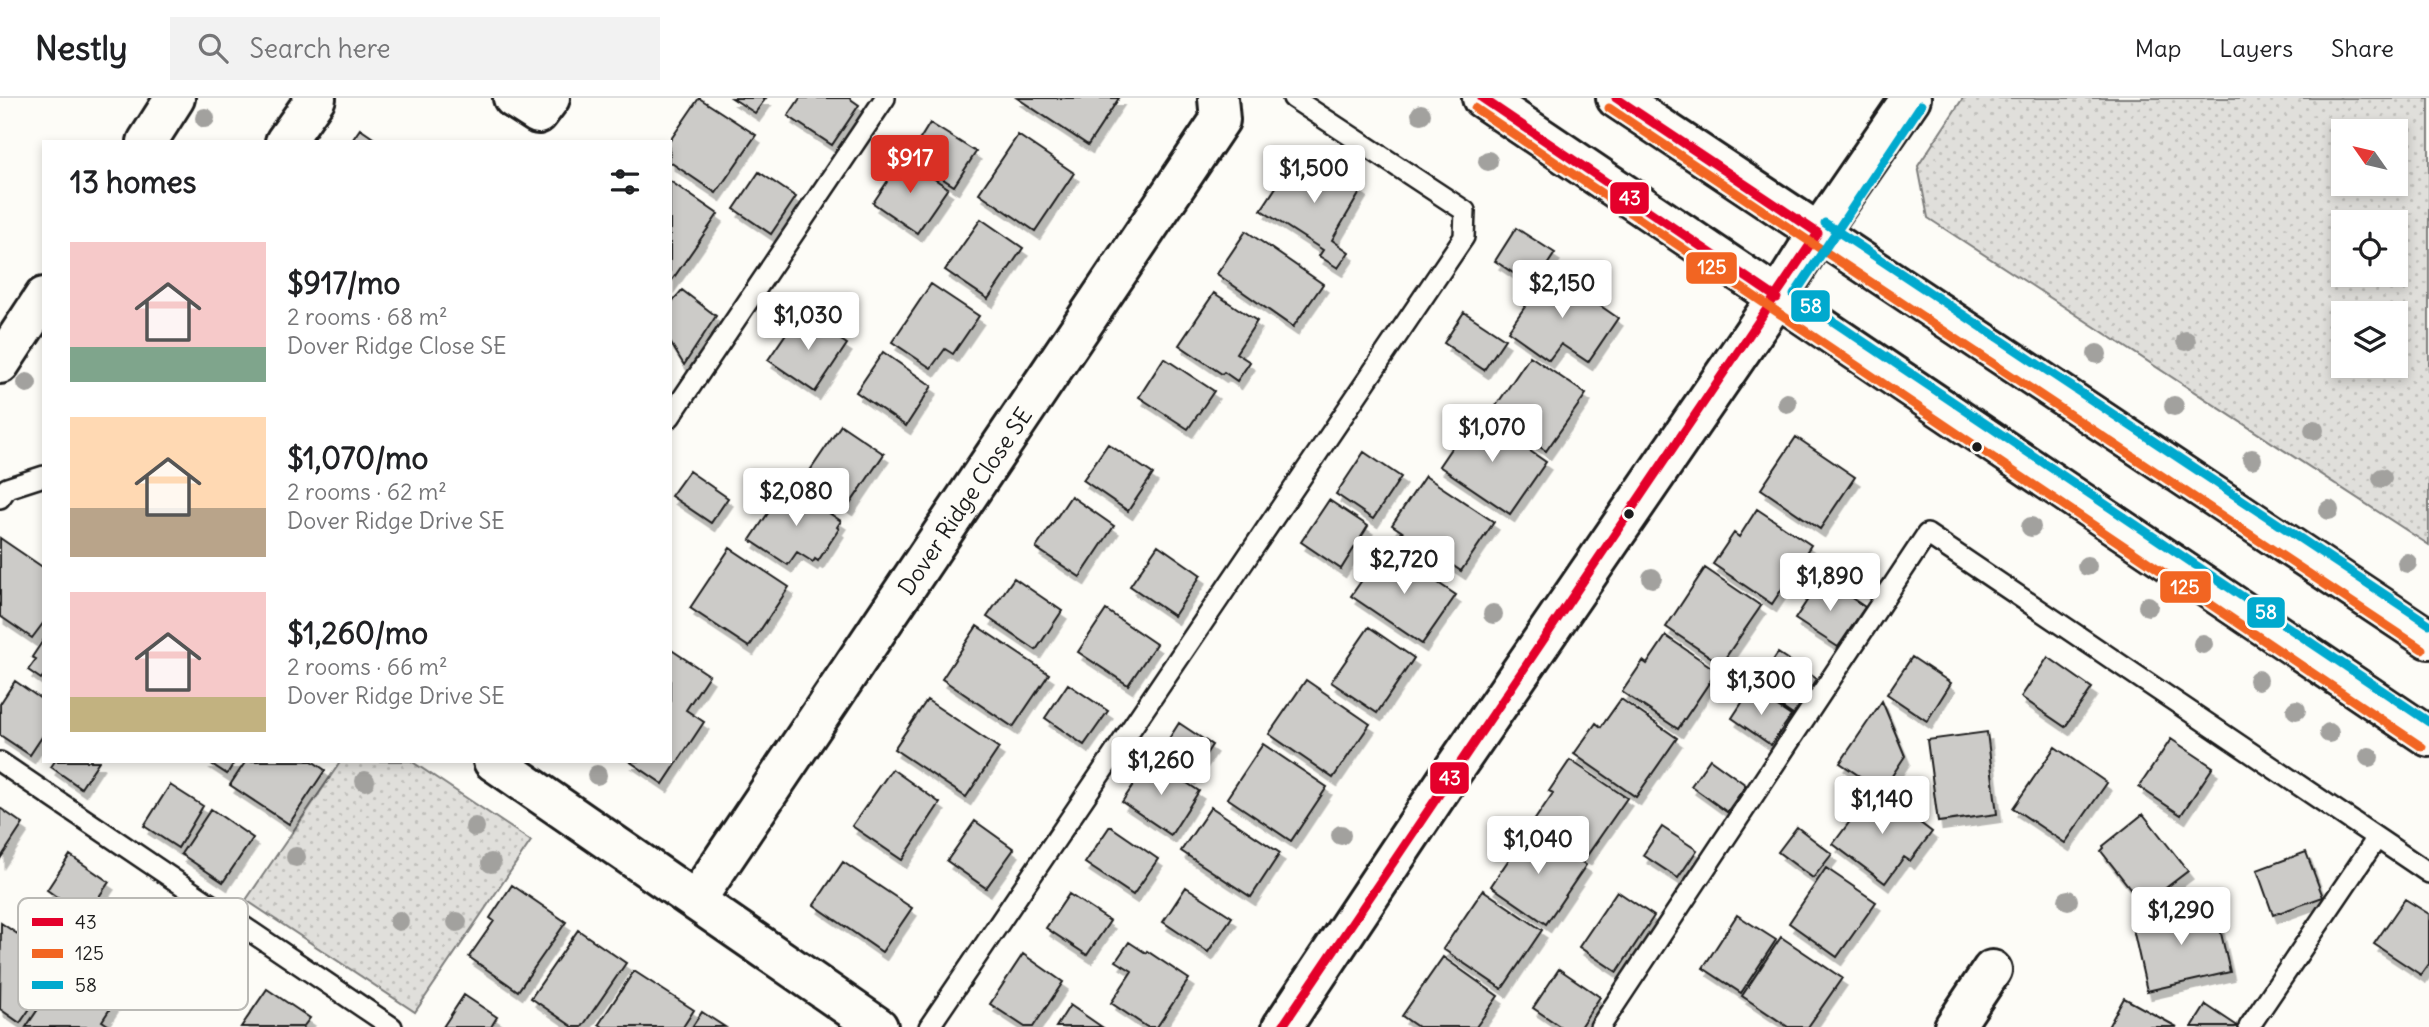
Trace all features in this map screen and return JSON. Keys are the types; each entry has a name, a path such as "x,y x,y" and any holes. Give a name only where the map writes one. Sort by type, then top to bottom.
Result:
{"street":[{"path":"148,140 176,98"},
{"path":"286,140 316,98"},
{"path":"513,98 538,114 550,98"},
{"name":"Dover Ridge Close SE","path":"696,900 1220,120 1218,98"},
{"path":"1482,98 2429,737"},
{"path":"1616,98 2429,639"},
{"path":"1282,1027 1911,98"},
{"path":"0,364 42,301"},
{"path":"496,763 878,1027"},
{"path":"1954,1027 1992,970"}],"lane":[{"path":"672,413 885,98"},
{"path":"929,1027 1464,236 1465,211 1293,98"},
{"path":"0,498 7,488 42,477"},
{"path":"1600,1027 1927,534 2429,873"},
{"path":"0,762 201,898"},
{"path":"2249,1027 2377,838"},
{"path":"248,930 392,1027"}],"shaded area":[{"path":"1963,98 2429,98 2429,545 1928,218 1918,166"},
{"path":"340,763 414,763 531,841 415,1012 248,901 247,898"}],"building":[{"path":"699,98 756,135 716,193 672,163 670,140"},
{"path":"732,98 766,98 755,113"},
{"path":"800,98 849,98 859,105 832,145 788,116"},
{"path":"1017,98 1119,98 1088,145"},
{"path":"930,123 976,152 954,186 909,157"},
{"path":"360,129 376,140 352,140"},
{"path":"1018,135 1074,173 1035,231 979,193"},
{"path":"1307,152 1362,189 1332,240 1349,252 1338,268 1319,256 1323,250 1261,210 1286,172 1291,176"},
{"path":"903,158 948,188 917,233 873,203"},
{"path":"759,172 796,197 771,234 734,209"},
{"path":"672,182 718,214 672,280"},
{"path":"981,219 1023,248 988,299 945,270"},
{"path":"1516,228 1555,253 1533,286 1495,261"},
{"path":"1246,231 1323,284 1293,327 1217,274"},
{"path":"1550,271 1618,318 1588,362 1561,344 1549,360 1508,331"},
{"path":"931,284 979,316 953,354 945,349 931,368 892,342"},
{"path":"682,290 716,316 684,365 672,345 672,302"},
{"path":"1214,293 1257,321 1236,353 1250,362 1237,381 1179,345"},
{"path":"1464,312 1505,339 1484,370 1444,343"},
{"path":"800,313 847,344 815,392 768,360"},
{"path":"883,352 932,386 906,426 856,392"},
{"path":"1530,356 1586,394 1546,451 1491,413"},
{"path":"1164,358 1214,391 1188,429 1139,397"},
{"path":"1475,413 1546,462 1510,514 1439,466"},
{"path":"841,425 884,454 848,507 805,478"},
{"path":"1796,437 1855,477 1820,529 1761,489"},
{"path":"1108,444 1153,474 1128,511 1083,480"},
{"path":"1364,452 1401,477 1373,519 1336,494"},
{"path":"689,471 728,498 711,523 672,495"},
{"path":"1425,476 1494,522 1461,571 1392,525"},
{"path":"787,485 841,521 837,527 839,529 818,561 815,559 813,562 797,552 788,565 750,540"},
{"path":"1071,496 1114,526 1080,577 1036,548"},
{"path":"1329,500 1368,526 1341,569 1301,542"},
{"path":"1757,509 1811,545 1772,604 1713,564 1734,533 1739,537"},
{"path":"0,538 42,567 42,625 32,638 0,616"},
{"path":"1158,545 1201,575 1174,616 1130,586"},
{"path":"1385,547 1456,595 1422,644 1351,596"},
{"path":"730,548 789,587 749,647 690,608"},
{"path":"1705,568 1761,606 1721,664 1666,627"},
{"path":"1014,578 1062,611 1036,650 987,617"},
{"path":"1822,578 1865,607 1838,647 1795,619"},
{"path":"1106,610 1156,644 1128,685 1078,652"},
{"path":"977,626 1049,674 1013,727 942,679"},
{"path":"1369,627 1414,658 1377,713 1331,682"},
{"path":"1666,636 1717,671 1678,729 1622,692 1643,661 1647,664"},
{"path":"42,642 41,679 28,670 36,659 32,657"},
{"path":"672,650 709,675 686,710 704,722 663,784 632,763 672,763"},
{"path":"1778,653 1817,679 1793,715 1754,689"},
{"path":"1912,657 1951,683 1927,721 1887,694"},
{"path":"2048,657 2092,688 2065,727 2021,697"},
{"path":"1306,680 1370,724 1333,778 1269,734"},
{"path":"15,681 42,700 42,737 30,755 0,735 0,704"},
{"path":"1068,684 1108,711 1084,745 1045,718"},
{"path":"1751,689 1791,716 1771,745 1732,718"},
{"path":"1621,699 1677,738 1636,797 1574,754 1596,723 1601,727"},
{"path":"927,700 999,748 966,797 894,749"},
{"path":"1882,701 1905,756 1882,791 1840,763"},
{"path":"1179,723 1212,745 1191,777 1158,756"},
{"path":"1987,732 1997,814 1938,822 1927,740"},
{"path":"2171,739 2213,767 2181,815 2139,787"},
{"path":"1263,744 1327,787 1291,841 1227,798"},
{"path":"2055,747 2107,783 2065,843 2013,808"},
{"path":"1151,759 1199,791 1171,835 1122,802"},
{"path":"1710,759 1746,785 1727,812 1691,786"},
{"path":"1570,760 1627,798 1586,857 1534,821 1553,793 1549,791"},
{"path":"54,763 98,763 81,788 51,767"},
{"path":"210,763 234,763 227,774"},
{"path":"245,763 315,763 325,770 289,824 230,785"},
{"path":"892,769 940,803 902,860 852,826"},
{"path":"170,785 203,806 178,848 144,826"},
{"path":"1875,788 1932,832 1910,861 1904,857 1885,883 1833,844"},
{"path":"1211,807 1280,853 1251,897 1181,851"},
{"path":"0,808 23,824 0,859"},
{"path":"211,809 253,838 223,882 181,854"},
{"path":"2143,814 2188,871 2146,903 2143,899 2141,902 2101,851 2103,846"},
{"path":"975,821 1014,849 986,888 947,861"},
{"path":"1110,826 1158,859 1133,895 1085,863"},
{"path":"1662,827 1697,850 1678,878 1643,855"},
{"path":"1797,827 1832,854 1813,878 1778,852"},
{"path":"1530,828 1586,865 1546,924 1491,886"},
{"path":"2306,852 2323,897 2273,915 2257,870"},
{"path":"70,855 109,882 98,898 58,898 47,890"},
{"path":"843,862 912,908 882,952 814,905"},
{"path":"1826,868 1876,902 1837,957 1789,923"},
{"path":"512,885 566,922 518,991 469,957 494,921 490,918"},
{"path":"1186,887 1232,917 1208,952 1163,922"},
{"path":"1483,890 1542,930 1502,989 1443,949"},
{"path":"1617,891 1654,916 1617,972 1579,947"},
{"path":"1069,894 1110,921 1087,955 1046,928"},
{"path":"2405,899 2429,914 2429,964 2421,975 2374,944"},
{"path":"2214,903 2230,972 2147,991 2131,920 2147,916 2149,925 2168,921 2167,913"},
{"path":"1737,915 1776,940 1741,993 1703,968"},
{"path":"1,923 18,934 18,1010 29,1010 20,1023 0,1009"},
{"path":"578,930 626,963 582,1027 573,1027 531,998"},
{"path":"1781,937 1842,978 1808,1027 1788,1027 1742,996"},
{"path":"1129,942 1189,979 1157,1027 1147,1027 1111,1003 1132,971 1116,961"},
{"path":"1023,954 1063,982 1033,1027 1025,1027 990,1004"},
{"path":"1443,957 1498,996 1476,1027 1418,1027 1402,1016"},
{"path":"1559,969 1600,997 1580,1027 1561,1027 1533,1008"},
{"path":"634,971 694,1010 683,1027 603,1027 599,1024"},
{"path":"267,989 310,1018 303,1027 241,1027"},
{"path":"464,995 497,1017 491,1027 443,1027"},
{"path":"2124,998 2177,1027 2108,1027"},
{"path":"1070,1005 1102,1027 1056,1027"},
{"path":"2206,1005 2239,1027 2192,1027"},
{"path":"37,1010 109,1010 102,1021 107,1027 26,1027"},
{"path":"702,1012 725,1027 692,1027"}],"transit line":[{"name":"43","path":"1482,98 1777,298"},
{"name":"43","path":"1282,1027 1818,233 1616,98"},
{"name":"58","path":"1921,105 1794,295 2429,722"},
{"name":"125","path":"1475,108 2422,747"},
{"name":"125","path":"1609,108 2422,649"},
{"name":"58","path":"1825,223 2429,624"}]}
